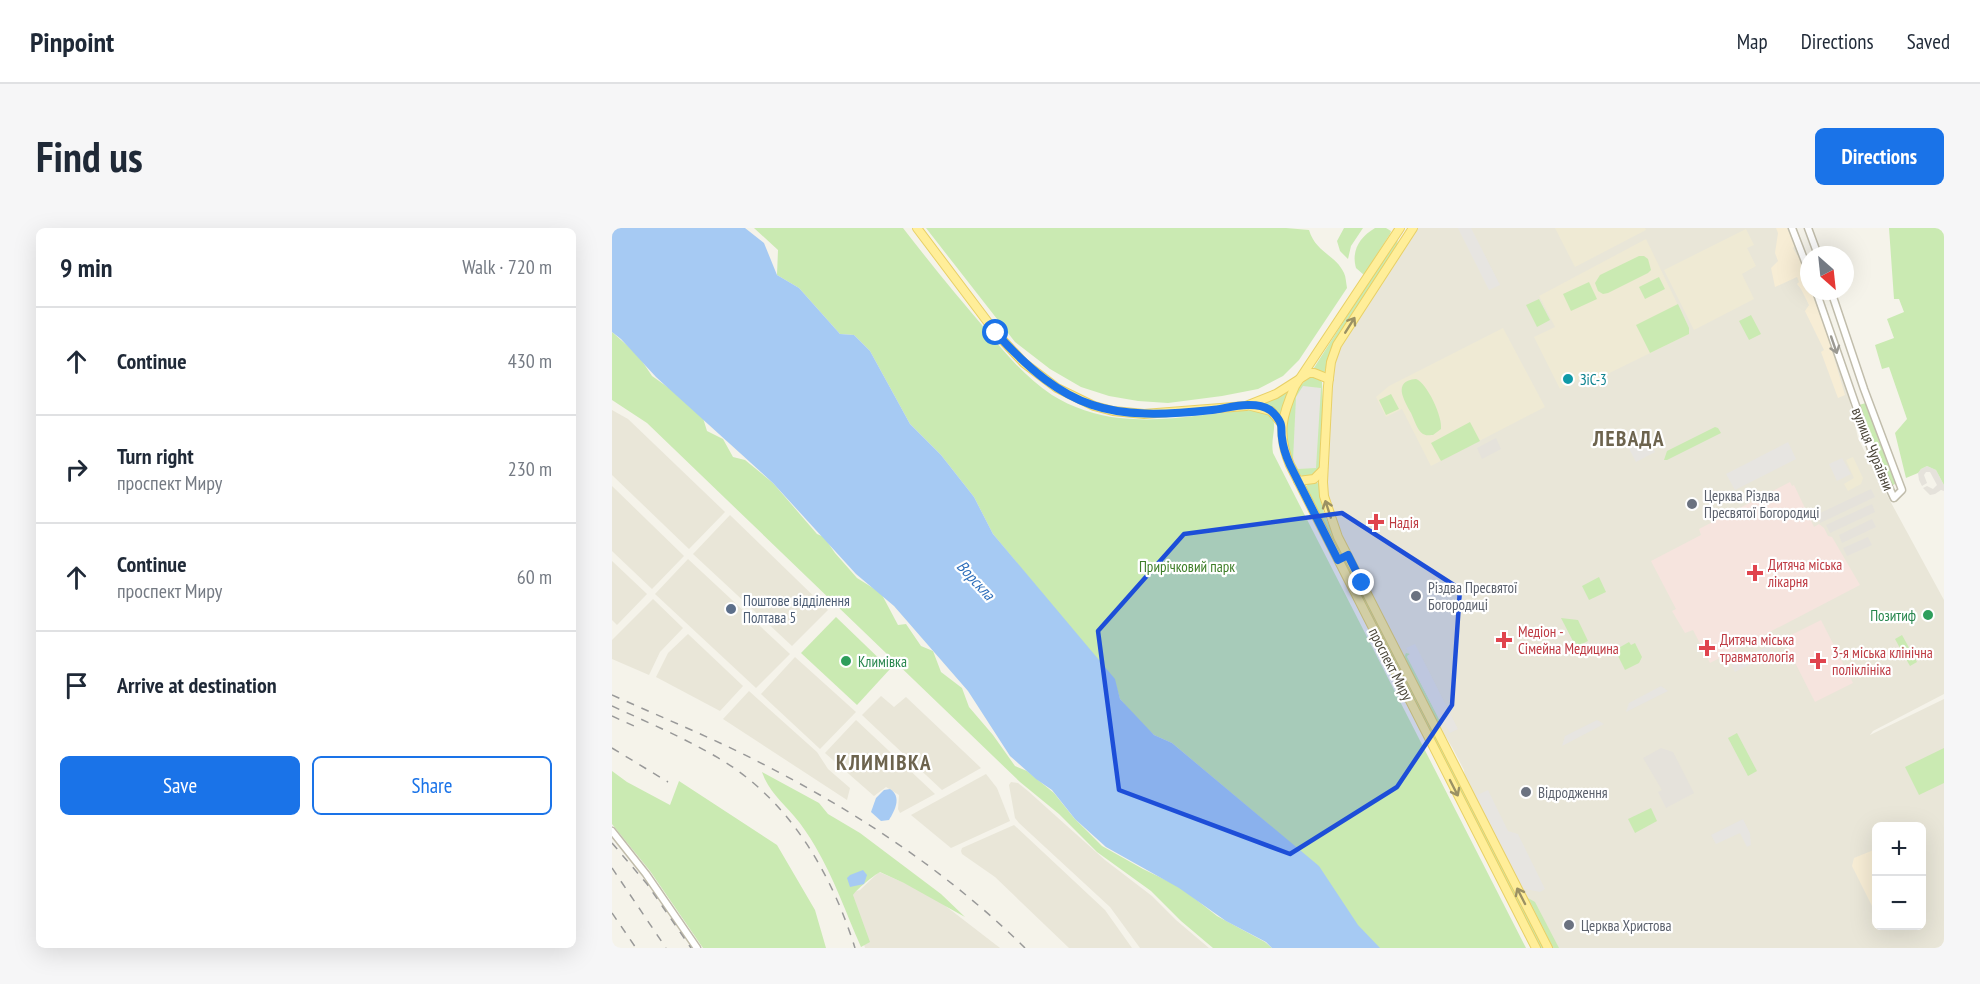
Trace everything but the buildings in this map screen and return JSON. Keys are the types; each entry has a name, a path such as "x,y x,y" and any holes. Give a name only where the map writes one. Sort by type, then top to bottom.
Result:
{"main road":[{"path":"917,228 989,324 1010,348 1040,376 1075,398 1103,409 1129,414 1246,405 1276,394 1303,376 1314,373 1329,379"},
{"name":"проспект Миру","path":"1413,228 1337,345 1331,362 1323,470 1324,496 1338,537 1548,948"},
{"path":"1399,229 1407,236"},
{"name":"проспект Миру","path":"1399,229 1295,387 1281,424 1284,451 1536,948"},
{"path":"1246,405 1271,411 1281,424"},
{"path":"1298,481 1314,479 1323,470"},
{"path":"1338,560 1348,555"},
{"path":"1428,735 1437,731"}],"street":[{"path":"1792,228 1800,249"},
{"path":"1808,228 1815,246"},
{"name":"вулиця Чураївни","path":"1819,300 1871,449 1894,498 1902,490 1834,300"},
{"name":"вулиця Чураївни","path":"1853,399 1867,395"},
{"path":"612,831 646,874 697,948"}],"highlighted area":[{"path":"1342,513 1460,589 1452,705 1397,787 1290,854 1119,790 1098,631 1184,534"}],"shaded area":[{"path":"1418,228 1788,228 1800,255 1800,300 1816,300 1849,398 1858,438 1944,600 1944,694 1873,731 1870,735 1944,699 1944,948 1552,948 1465,778 1464,770 1437,723 1339,527 1327,492 1332,382 1336,358"},
{"path":"1458,228 1471,228 1500,285 1489,290"},
{"path":"1555,228 1645,228 1646,230 1575,267"},
{"path":"1776,228 1787,228 1795,246 1793,248 1800,257 1800,288 1797,284 1799,282 1797,277 1775,287 1771,268 1778,261 1775,253 1778,233"},
{"path":"1746,229 1754,245 1747,248 1756,266 1742,274 1754,299 1694,330 1664,270"},
{"path":"1646,239 1689,328 1689,334 1585,385 1581,378 1560,389 1534,337 1555,327 1539,296"},
{"path":"1806,300 1814,300 1828,337 1845,395 1838,398 1821,352 1824,350 1805,311 1809,305"},
{"path":"1503,328 1545,407 1431,466 1402,409 1386,417 1376,397 1389,386"},
{"path":"1303,386 1321,388 1316,468 1298,469 1293,460 1296,397"},
{"path":"612,410 628,419 725,512 689,549 612,475"},
{"path":"1645,433 1655,452 1636,462 1626,443"},
{"path":"1496,438 1501,449 1482,459 1477,448"},
{"path":"1788,442 1796,459 1735,490 1726,474"},
{"path":"1853,457 1863,478 1861,484 1848,491 1844,484 1854,478 1846,460"},
{"path":"1842,458 1851,474 1837,481 1829,464"},
{"path":"1927,466 1936,470 1944,485 1944,491 1930,495 1923,488 1927,486 1933,489 1937,485 1930,472 1926,472 1924,475 1927,483 1922,486 1918,473"},
{"name":"Дитяча міська лікарня","path":"1790,482 1792,486 1794,485 1814,527 1819,524 1828,536 1832,537 1860,585 1710,663 1693,630 1685,633 1672,611 1676,609 1651,561 1701,535 1699,529"},
{"path":"612,486 684,556 652,589 612,551"},
{"path":"1871,489 1875,497 1820,523 1816,515"},
{"path":"1872,504 1875,512 1830,533 1826,525"},
{"path":"730,515 828,610 792,646 693,554"},
{"path":"1872,519 1876,527 1842,543 1839,535"},
{"path":"1868,537 1872,545 1847,556 1843,548"},
{"path":"688,559 790,654 756,688 655,594"},
{"path":"612,561 647,594 617,625 612,620"},
{"path":"653,599 683,628 660,652 649,675 612,659 612,640"},
{"name":"3-я міська клінічна поліклініка","path":"1821,620 1853,683 1815,702 1783,639"},
{"path":"688,634 743,686 720,711 656,677 668,653"},
{"path":"1415,644 1458,729 1450,733 1442,718 1439,719 1407,656 1410,654 1406,648"},
{"path":"1772,644 1770,654 1735,672 1731,664"},
{"path":"795,657 856,712 820,749 761,694"},
{"path":"1661,686 1668,691 1626,712 1629,703"},
{"path":"749,691 817,752 828,769 850,788 847,800 723,719"},
{"path":"881,696 894,707 906,697 981,768 942,790 862,715"},
{"path":"856,720 935,794 900,813 899,795 886,787 874,796 825,753"},
{"path":"1597,720 1604,724 1562,746 1565,736"},
{"path":"1661,748 1673,752 1694,793 1666,808 1658,792 1662,790 1643,758"},
{"path":"986,774 997,788 1010,821 951,848 911,815"},
{"path":"1011,782 1018,783 1028,791 1105,860 1152,896 1209,948 1140,948 1110,907 1015,818 1009,785"},
{"path":"1488,790 1508,831 1518,834 1545,889 1540,892 1521,888 1475,796"},
{"path":"1743,819 1750,833 1751,845 1747,847 1740,833 1716,844 1711,835"},
{"path":"1014,825 1105,910 1132,948 1069,948 995,877 962,854 962,848"},
{"path":"1872,851 1872,906 1852,866 1854,858"},
{"path":"879,872 930,894 1000,948 865,948 849,893 860,890"}],"green space":[{"name":"Прирічковий парк","path":"754,228 903,228 1017,365 1052,395 1084,410 1111,417 1137,419 1252,410 1269,416 1274,425 1273,453 1526,948 1379,948 1367,939 1267,823 1172,743 1154,735 1120,699 1115,682 993,534 974,497 941,455 910,424 870,351 854,335 840,334 799,288 777,275 778,250"},
{"path":"926,228 1286,228 1309,230 1316,244 1340,267 1345,275 1347,288 1299,360 1283,376 1258,389 1222,396 1168,403 1138,401 1109,396 1081,387 1050,369 1015,342"},
{"path":"1344,228 1363,228 1351,246 1348,259 1340,251 1337,241"},
{"path":"1375,228 1386,228 1391,231 1364,275 1356,268 1356,250 1361,240"},
{"path":"1889,228 1944,228 1944,485 1936,470 1927,466 1906,478 1895,433 1907,419 1889,367 1882,369 1875,345 1894,338 1887,319 1904,312 1899,299 1894,299"},
{"path":"1398,239 1397,245 1333,345 1324,374 1312,371 1368,283"},
{"path":"1639,256 1648,259 1651,270 1648,273 1608,293 1603,294 1598,291 1595,283 1600,275"},
{"path":"1659,277 1665,289 1645,299 1639,287"},
{"path":"1589,282 1597,299 1571,311 1563,294"},
{"path":"1539,299 1550,320 1537,327 1526,305"},
{"path":"1678,304 1689,328 1689,334 1650,353 1636,325"},
{"path":"1751,315 1761,334 1749,340 1739,321"},
{"path":"612,332 638,355 652,376 676,393 703,418 707,431 723,439 733,457 745,460 773,483 817,534 824,537 857,578 881,593 898,625 906,624 921,646 933,651 941,672 962,688 969,707 1015,766 1027,771 1054,793 1074,818 1102,846 1180,887 1217,916 1272,948 1213,948 1151,891 1097,852 1059,814 1020,782 647,423 612,400"},
{"path":"1312,377 1322,382 1323,404 1319,468 1316,475 1306,478 1296,471 1290,459 1286,444 1286,428 1294,396 1302,384"},
{"path":"1416,379 1425,387 1437,409 1441,429 1433,435 1424,435 1419,430 1403,397 1404,383"},
{"path":"1292,387 1280,415 1259,404"},
{"path":"1391,394 1399,409 1386,415 1379,400"},
{"path":"1866,403 1897,483 1891,486 1859,405"},
{"path":"1470,422 1480,441 1441,461 1431,443"},
{"path":"1715,427 1721,433 1664,460 1667,451"},
{"path":"1316,482 1319,484 1321,502 1327,520 1343,554 1340,555 1305,487"},
{"path":"1343,561 1347,562 1432,730 1430,732"},
{"path":"1599,577 1606,592 1589,600 1582,586"},
{"name":"Климівка","path":"836,617 890,669 857,705 801,653"},
{"path":"1561,618 1578,620 1588,641 1576,647"},
{"path":"1902,635 1917,662 1910,666 1895,639"},
{"path":"1629,642 1631,645 1635,643 1642,657 1639,663 1625,670 1615,650"},
{"path":"1406,653 1410,654 1407,657 1439,719 1442,719 1441,722 1437,722 1404,657"},
{"path":"1737,733 1757,771 1748,776 1728,738"},
{"path":"1432,737 1436,737 1544,948 1540,948"},
{"path":"1944,748 1944,783 1919,795 1905,767"},
{"path":"612,771 627,782 670,805 679,781 777,845 815,910 826,948 703,948 650,871 612,824"},
{"path":"762,772 819,803 828,814 860,833 941,894 965,917 880,872 853,895 870,942 861,947 822,858 800,823 772,790"},
{"path":"1651,808 1657,821 1635,833 1628,819"},
{"path":"1528,898 1535,902 1559,948 1553,948"}],"water":[{"name":"Ворскла","path":"612,228 745,228 764,243 777,275 799,288 840,334 854,335 870,351 910,424 941,455 974,497 993,534 1115,679 1120,699 1154,735 1172,743 1319,866 1358,925 1380,948 1272,948 1266,942 1226,921 1179,888 1106,847 1075,819 1052,790 1010,756 968,691 894,606 856,574 773,483 656,377 612,332"},
{"path":"890,789 896,796 895,808 889,820 881,821 871,812 876,798 884,790"},
{"path":"863,870 867,875 864,884 850,887 847,878"}],"railway":[{"path":"612,695 757,761 829,800 932,868 1025,948"},
{"path":"612,706 715,756 764,792 785,814 819,864 833,891 855,948"},
{"path":"612,716 634,726"},
{"path":"612,748 668,782"},
{"path":"612,843 647,884 691,948"},
{"path":"612,868 666,948"},
{"path":"612,913 636,948"}],"place":[{"name":"ЗіС-3","path":"1568,379"},
{"name":"Церква Різдва Пресвятої Богородиці","path":"1692,504"},
{"name":"Надія","path":"1376,522"},
{"name":"Дитяча міська лікарня","path":"1755,573"},
{"name":"Різдва Пресвятої Богородиці","path":"1416,596"},
{"name":"Поштове відділення Полтава 5","path":"731,609"},
{"name":"Позитиф","path":"1928,615"},
{"name":"Медіон - Сімейна Медицина","path":"1504,640"},
{"name":"Дитяча міська травматологія","path":"1707,648"},
{"name":"Климівка","path":"846,661"},
{"name":"3-я міська клінічна поліклініка","path":"1818,661"},
{"name":"Відродження","path":"1526,792"},
{"name":"Церква Христова","path":"1569,925"}],"district":[{"name":"ЛЕВАДА","path":"1629,438"},
{"name":"КЛИМІВКА","path":"884,762"}],"route":[{"path":"996,333 1024,363 1040,376 1057,388 1094,406 1129,414 1210,410 1246,405 1271,411 1281,424 1284,451 1290,465 1338,560 1348,555 1362,583"}]}
